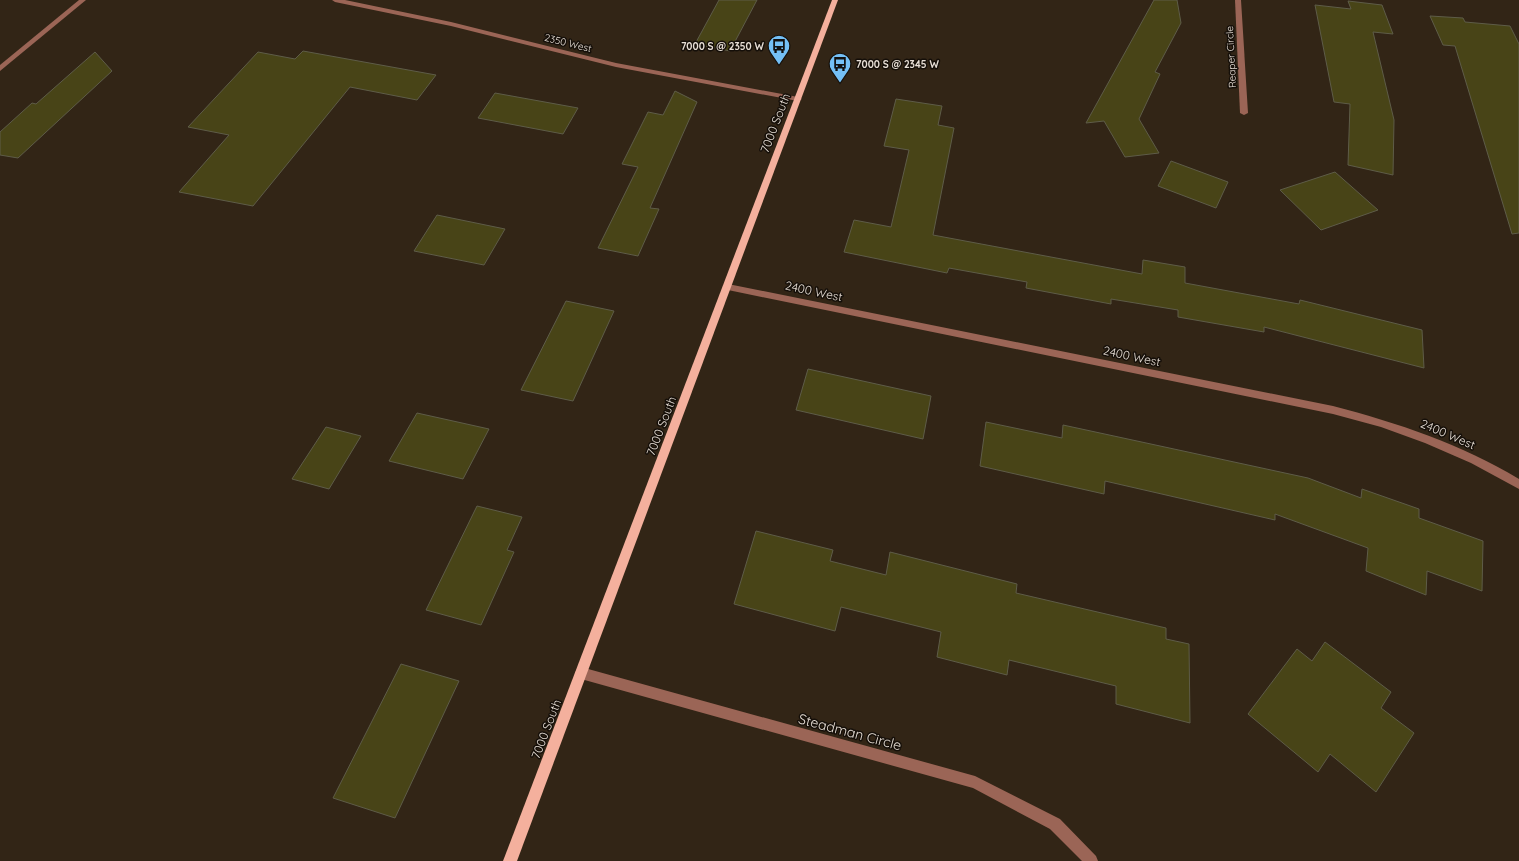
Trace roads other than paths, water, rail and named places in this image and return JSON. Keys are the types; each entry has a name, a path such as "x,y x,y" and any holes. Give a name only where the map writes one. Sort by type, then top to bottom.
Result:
{"main road":[{"name":"7000 South","path":"510,861 728,287 835,0"}],"street":[{"path":"0,69 83,0"},
{"name":"2350 West","path":"335,0 451,24 631,68 798,99"},
{"name":"Reaper Circle","path":"1238,0 1244,113"},
{"name":"2400 West","path":"728,287 1333,410 1374,420 1437,442 1496,469 1519,484"},
{"name":"Steadman Circle","path":"581,673 975,782 1055,824 1091,861"}],"place":[{"name":"7000 S @ 2350 W","path":"779,66"},
{"name":"7000 S @ 2345 W","path":"840,84"}]}
